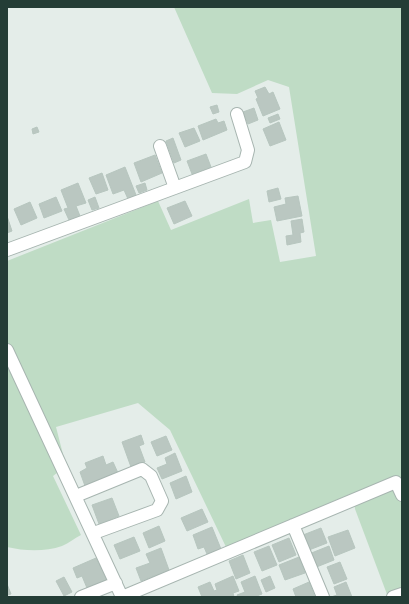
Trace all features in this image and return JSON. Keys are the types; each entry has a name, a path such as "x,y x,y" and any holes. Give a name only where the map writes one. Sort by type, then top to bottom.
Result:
{"street":[{"path":"7,250 245,162 248,150 237,114"},
{"path":"160,146 175,188"},
{"path":"7,350 94,533 122,597 396,482 402,495"},
{"path":"76,496 142,469 151,476 162,500 157,510 94,533"},
{"path":"293,525 323,597"},
{"path":"81,597 116,583"},
{"path":"393,597 402,594"}],"green space":[{"path":"174,7 402,7 402,597 388,597 355,509 353,493 226,547 170,430 138,403 56,427 66,466 53,476 81,535 62,546 49,549 27,550 7,547 7,261 158,201 171,230 249,199 253,223 271,220 280,262 316,256 289,87 268,80 237,94 212,93"}],"building":[{"path":"265,87 269,94 273,92 280,109 263,116 256,99 258,98 255,91"},
{"path":"217,105 219,112 213,114 210,107"},
{"path":"254,108 258,120 248,124 243,112"},
{"path":"278,114 280,119 270,123 268,118"},
{"path":"216,119 218,123 224,121 227,130 203,140 198,126"},
{"path":"279,122 286,140 270,146 263,129"},
{"path":"37,127 39,132 33,134 32,129"},
{"path":"194,128 200,141 185,147 179,133"},
{"path":"173,138 181,160 174,163 166,141"},
{"path":"206,154 211,167 192,174 187,161"},
{"path":"155,155 162,173 141,182 134,163"},
{"path":"125,167 136,195 128,199 124,190 113,194 106,175"},
{"path":"102,173 108,190 96,194 89,178"},
{"path":"78,183 86,203 76,206 80,216 69,220 64,209 68,208 61,190"},
{"path":"145,183 147,190 139,193 136,186"},
{"path":"278,188 281,199 269,202 267,191"},
{"path":"298,196 302,216 277,221 274,207 286,204 285,198"},
{"path":"56,197 62,211 44,218 39,204"},
{"path":"95,197 99,208 92,210 88,200"},
{"path":"185,201 192,216 174,224 167,208"},
{"path":"30,202 37,218 21,225 14,209"},
{"path":"7,216 12,231 7,233"},
{"path":"302,219 304,232 300,233 301,242 287,245 286,236 293,235 291,221"},
{"path":"141,435 144,444 139,446 145,462 131,467 122,442"},
{"path":"166,436 172,450 157,456 151,442"},
{"path":"175,453 182,471 162,479 157,468 167,464 165,458"},
{"path":"103,456 106,465 113,462 118,473 85,486 80,472 87,468 85,463"},
{"path":"186,476 192,492 176,499 170,483"},
{"path":"112,498 119,516 99,524 92,505"},
{"path":"202,509 208,522 187,531 181,518"},
{"path":"159,526 165,541 149,548 143,533"},
{"path":"212,527 221,549 207,554 204,547 198,549 193,535"},
{"path":"321,528 327,543 309,550 303,535"},
{"path":"348,530 355,548 335,556 328,537"},
{"path":"134,537 140,551 120,559 114,545"},
{"path":"289,538 296,555 279,562 272,545"},
{"path":"269,546 277,565 262,571 254,552"},
{"path":"329,546 334,560 314,568 309,554"},
{"path":"161,548 169,570 141,581 136,568 150,563 146,554"},
{"path":"243,555 250,573 236,579 229,561"},
{"path":"299,557 305,573 285,580 279,565"},
{"path":"96,558 99,565 103,564 109,579 87,588 82,576 77,578 73,568"},
{"path":"340,562 347,579 334,584 327,567"},
{"path":"233,576 239,591 233,593 234,597 202,597 198,587 210,582 214,591 217,590 215,584"},
{"path":"255,576 262,594 254,597 238,597 237,595 245,592 241,582"},
{"path":"270,576 275,588 266,592 261,580"},
{"path":"64,577 72,592 64,596 56,581"},
{"path":"309,582 315,597 296,597 293,589"},
{"path":"346,582 352,597 331,597 337,595 334,587"},
{"path":"7,584 11,594 7,595"}]}
